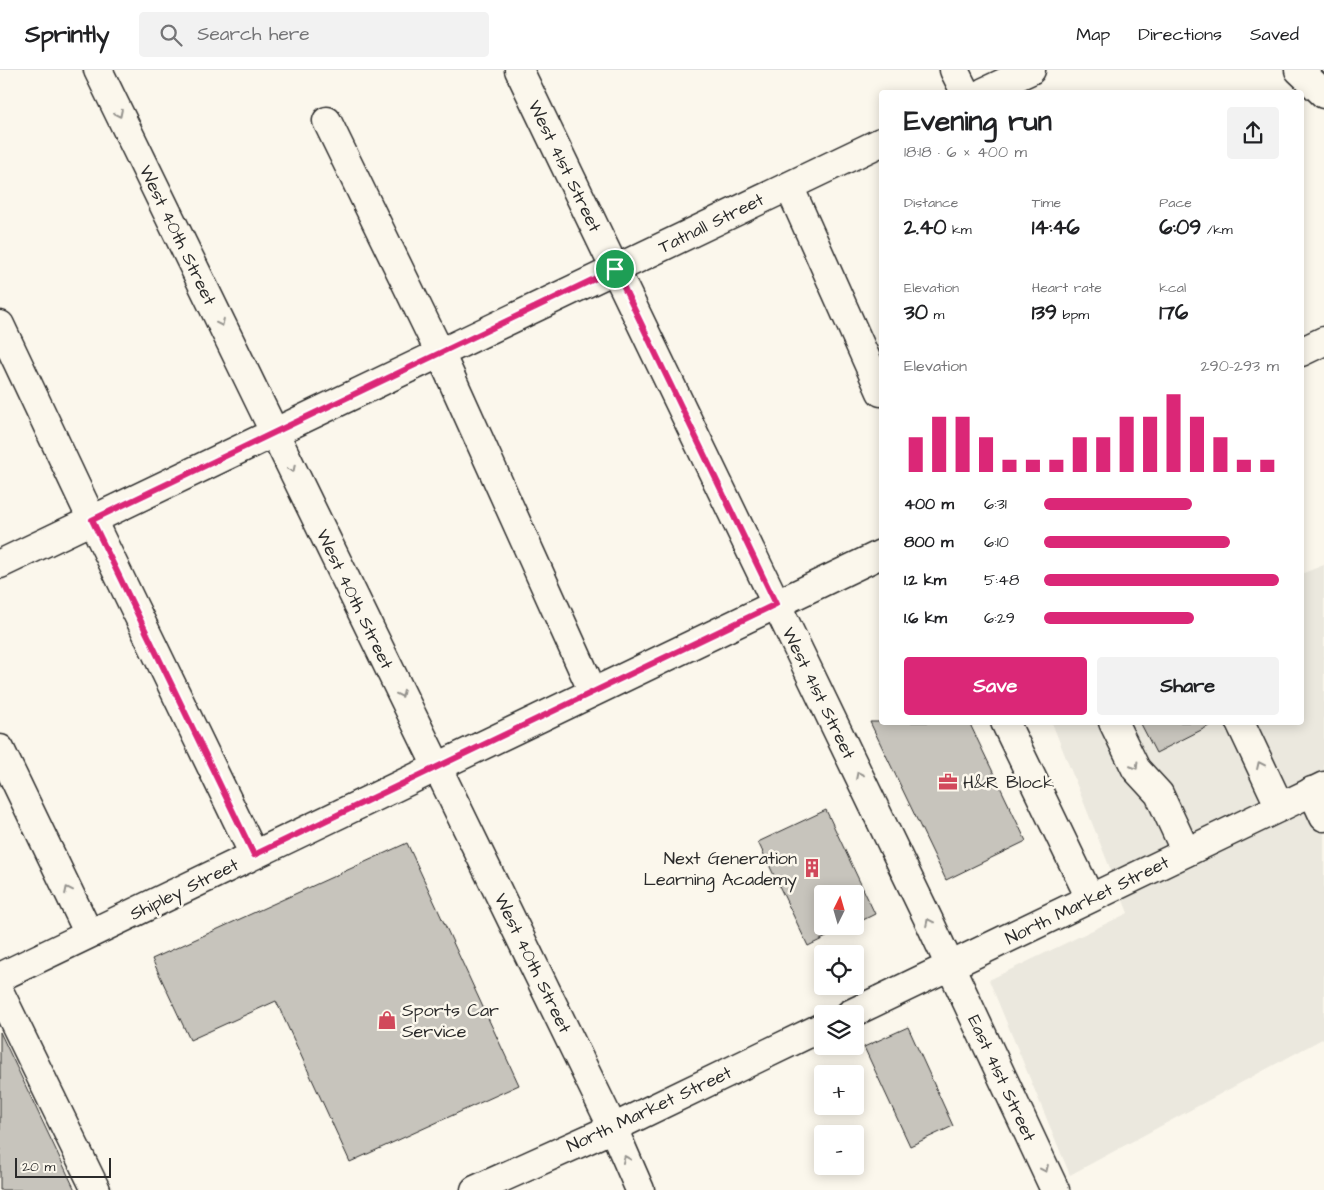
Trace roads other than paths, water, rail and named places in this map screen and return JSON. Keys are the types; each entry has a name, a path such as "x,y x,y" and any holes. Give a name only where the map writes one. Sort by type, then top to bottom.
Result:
{"street":[{"name":"West 40th Street","path":"98,70 613,1128 640,1190"},
{"name":"West 41st Street","path":"519,70 950,966"},
{"path":"954,70 964,90"},
{"path":"988,90 1030,70"},
{"path":"1299,70 1324,94"},
{"path":"327,121 440,353 593,692"},
{"name":"Tatnall Street","path":"0,564 879,143"},
{"path":"789,186 879,388"},
{"path":"0,325 254,855"},
{"path":"1304,351 1324,341"},
{"name":"Shipley Street","path":"0,977 879,555"},
{"path":"1006,725 1090,898"},
{"path":"1114,725 1136,769 1159,794 1186,852"},
{"path":"1241,725 1280,807"},
{"path":"0,749 89,934"},
{"path":"1318,789 1324,817"},
{"name":"North Market Street","path":"864,1007 1318,789"},
{"name":"East 41st Street","path":"950,966 1054,1190"},
{"path":"4,1011 96,1190"},
{"name":"North Market Street","path":"475,1190 613,1128 814,1031"}],"place":[{"name":"H&R Block","path":"948,782"},
{"name":"Next Generation Learning Academy","path":"812,868"},
{"name":"Sports Car Service","path":"387,1020"}]}
